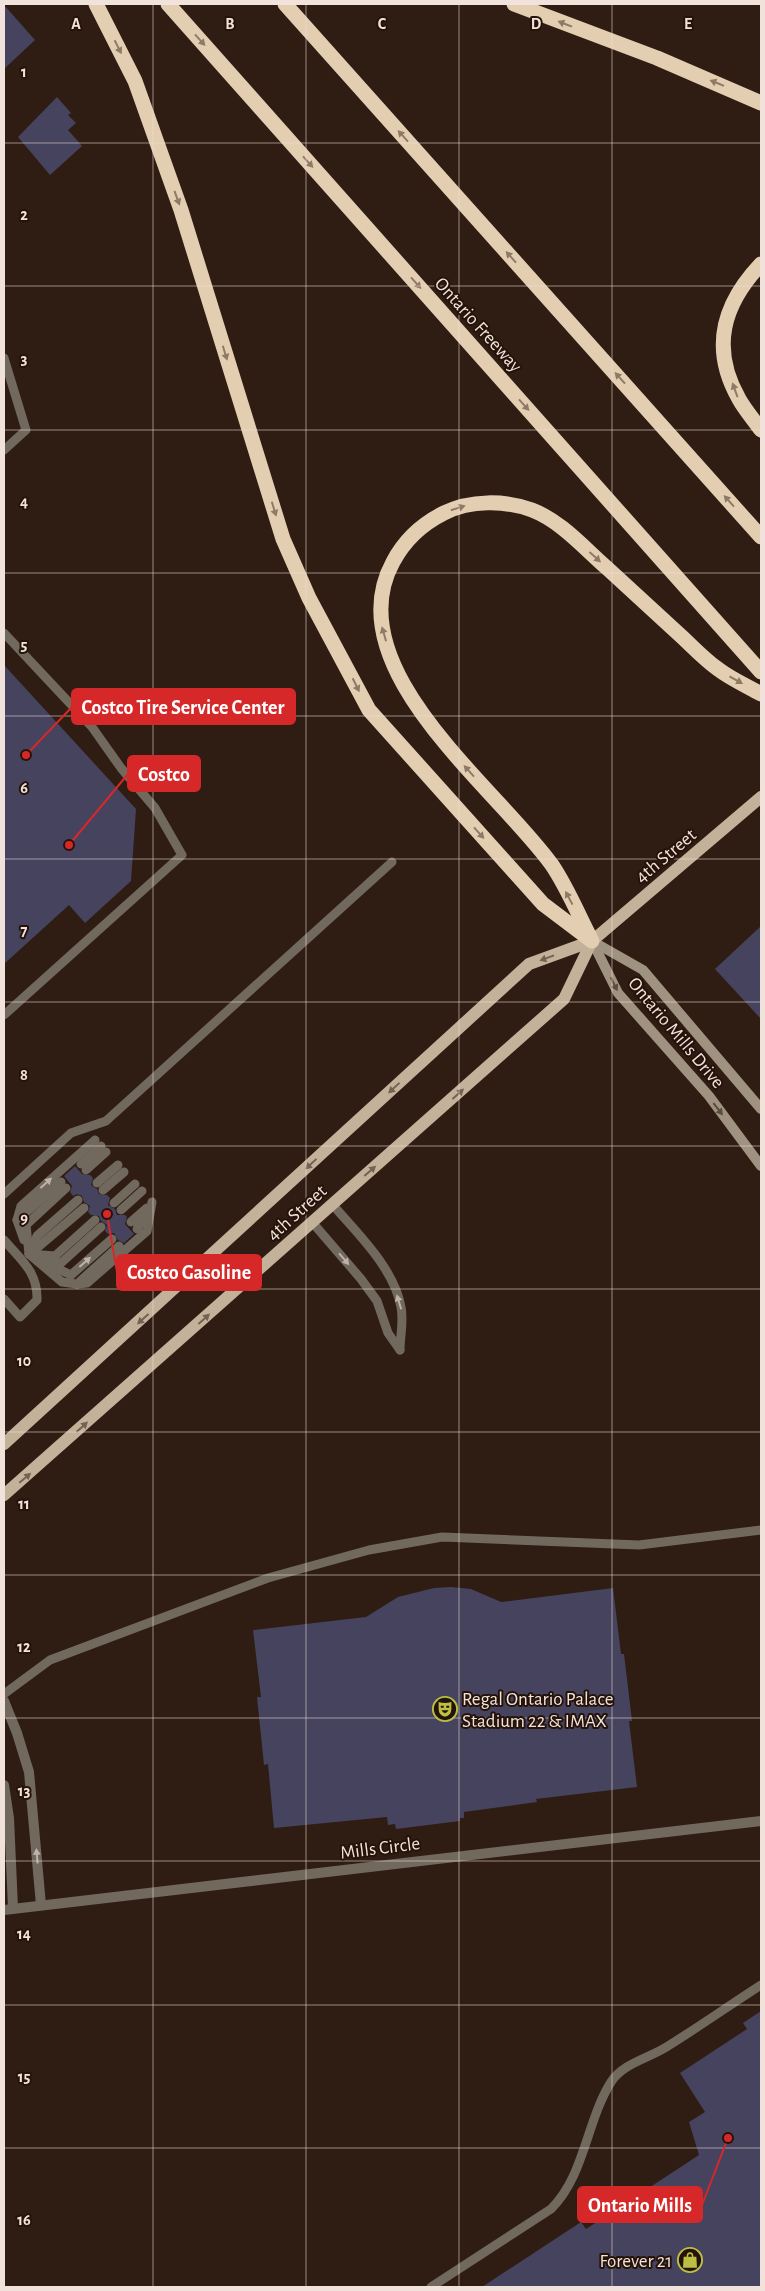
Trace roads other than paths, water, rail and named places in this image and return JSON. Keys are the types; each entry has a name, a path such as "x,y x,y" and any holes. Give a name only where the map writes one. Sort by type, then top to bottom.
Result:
{"highway":[{"path":"96,4 138,90 181,210 283,538 309,598 368,710 543,904 592,941"},
{"name":"Ontario Freeway","path":"168,4 761,672"},
{"path":"285,4 761,537"},
{"path":"514,4 657,58 761,103"},
{"path":"761,264 745,281 734,298 722,336 726,364 738,399 761,430"},
{"path":"592,941 552,865 452,752 418,709 392,661 382,627 380,594 388,572 399,551 424,524 455,509 471,504 502,503 533,510 558,526 582,546 718,669 758,692"}],"main road":[{"name":"4th Street","path":"4,1444 529,964 592,941 761,797"},
{"name":"4th Street","path":"4,1495 564,999 592,941"}],"street":[{"name":"Ontario Mills Drive","path":"592,941 643,970 761,1109"},
{"name":"Ontario Mills Drive","path":"592,941 618,992 709,1096 761,1166"},
{"path":"4,1701 18,1733 29,1772 41,1905"},
{"path":"4,1785 9,1818 9,1909"},
{"name":"Mills Circle","path":"9,1909 761,1821"}],"lane":[{"path":"4,358 26,430 4,450"},
{"path":"4,633 92,727 121,768 155,808 182,855 4,1015"},
{"path":"4,1194 71,1133 106,1121 392,862"},
{"path":"83,1167 100,1146 21,1206 17,1220 29,1254 62,1282 87,1283 147,1232 152,1202 134,1226"},
{"path":"100,1187 121,1168"},
{"path":"17,1220 64,1185 26,1224 29,1254"},
{"path":"118,1206 138,1187"},
{"path":"21,1261 29,1254 37,1236 81,1204"},
{"path":"312,1222 361,1279 377,1301 388,1333 400,1350 401,1308 392,1283 379,1261 332,1204"},
{"path":"29,1254 55,1256 98,1224"},
{"path":"4,1240 34,1276 38,1300 20,1317 4,1299"},
{"path":"29,1254 71,1275 116,1242 77,1284"},
{"path":"4,1694 50,1660 268,1578 369,1550 442,1537 640,1545 761,1530"},
{"path":"431,2287 551,2209 563,2197 586,2148 606,2092 618,2072 666,2047 761,1985"}],"place":[{"name":"Costco Tire Service Center","path":"26,755"},
{"name":"Costco","path":"69,845"},
{"name":"Costco Gasoline","path":"107,1214"},
{"name":"Regal Ontario Palace Stadium 22 & IMAX","path":"445,1709"},
{"name":"Ontario Mills","path":"728,2138"},
{"name":"Forever 21","path":"690,2260"}]}
